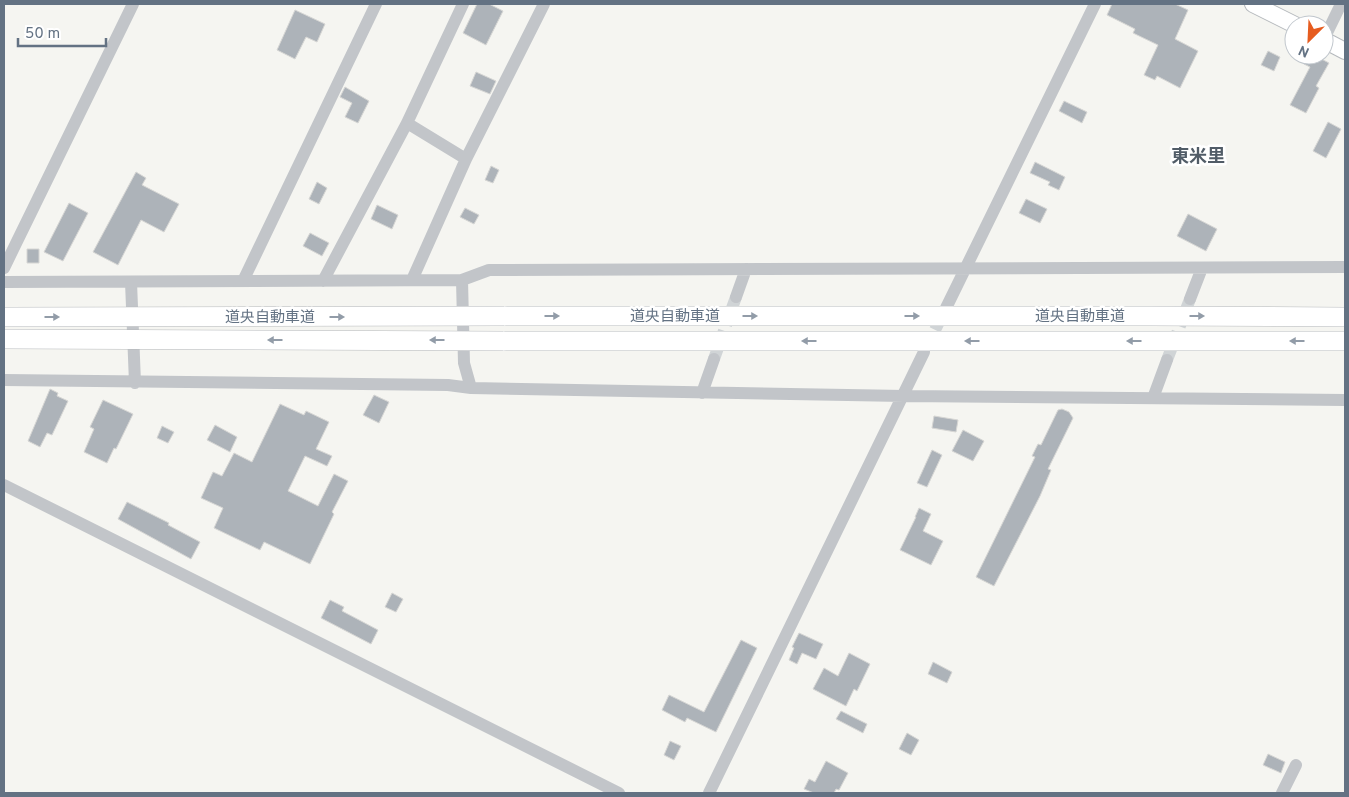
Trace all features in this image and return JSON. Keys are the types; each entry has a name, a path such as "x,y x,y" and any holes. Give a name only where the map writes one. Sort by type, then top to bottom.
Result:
{"highway":[{"name":"道央自動車道","path":"4,317 1345,317"},
{"name":"道央自動車道","path":"4,339 1345,341"}],"main road":[{"path":"1252,4 1284,20"},
{"path":"1334,45 1345,51"}],"street":[{"path":"4,268 133,4"},
{"path":"243,281 376,4"},
{"path":"323,281 407,123 463,4"},
{"path":"412,280 466,159 544,4"},
{"path":"946,308 1095,4"},
{"path":"1334,18 1341,4"},
{"path":"407,123 466,159"},
{"path":"4,282 462,280 489,270 1345,267"},
{"path":"1190,299 1202,268"},
{"path":"736,297 746,269"},
{"path":"462,280 464,363 471,388"},
{"path":"131,282 136,383"},
{"path":"709,793 924,352"},
{"path":"702,393 714,359"},
{"path":"1153,398 1167,360"},
{"path":"4,380 136,383 448,385 471,388 702,393 1345,400"},
{"path":"4,485 619,793"},
{"path":"1282,793 1296,765"}],"building":[{"path":"477,4 489,4 503,11 486,45 463,33"},
{"path":"1112,4 1175,4 1188,10 1175,39 1198,51 1180,88 1157,76 1155,80 1144,75 1158,45 1133,33 1135,29 1107,15"},
{"path":"295,10 325,24 317,42 306,37 295,59 277,50"},
{"path":"1268,51 1280,57 1274,71 1261,65"},
{"path":"1306,65 1328,65 1316,86 1319,88 1306,113 1290,105 1310,67"},
{"path":"476,72 496,81 490,94 470,86"},
{"path":"345,87 369,101 358,123 345,117 352,103 340,97"},
{"path":"1064,101 1087,112 1082,123 1059,111"},
{"path":"1328,122 1341,129 1326,158 1313,151"},
{"path":"1035,162 1065,177 1059,190 1048,185 1050,182 1030,173"},
{"path":"491,166 499,170 493,183 485,180"},
{"path":"136,172 146,178 142,185 179,204 164,232 141,220 118,265 93,252"},
{"path":"317,182 327,188 319,204 309,199"},
{"path":"1026,199 1047,209 1040,223 1019,213"},
{"path":"69,203 88,213 63,261 44,252"},
{"path":"377,205 398,215 392,229 371,219"},
{"path":"465,208 479,215 474,224 460,217"},
{"path":"1188,214 1217,229 1206,251 1177,236"},
{"path":"310,233 329,243 322,256 303,246"},
{"path":"27,249 39,249 39,263 27,263"},
{"path":"50,389 58,393 57,396 68,401 52,435 47,433 40,447 28,441"},
{"path":"374,395 389,402 379,423 363,415"},
{"path":"103,400 133,414 107,463 84,452 94,429 90,427"},
{"path":"280,404 304,415 306,411 329,422 316,449 332,456 327,466 305,456 288,491 318,506 334,474 348,481 332,512 334,514 310,564 264,542 260,550 214,528 223,508 201,498 213,472 222,476 234,453 252,462"},
{"path":"1062,409 1069,412 1073,418 1048,469 1051,470 1040,496 994,586 976,577 1035,457 1032,456 1038,444 1041,445 1058,410"},
{"path":"934,416 958,420 956,432 932,428"},
{"path":"215,425 237,437 230,452 207,440"},
{"path":"162,426 174,432 168,443 157,438"},
{"path":"963,430 984,441 973,461 952,451"},
{"path":"932,450 942,455 927,487 917,483"},
{"path":"127,502 169,523 168,525 200,542 191,559 118,519"},
{"path":"919,508 931,514 923,531 943,541 931,565 900,550"},
{"path":"392,593 403,599 396,612 385,607"},
{"path":"330,600 344,607 342,611 378,630 371,644 321,618"},
{"path":"799,633 823,644 816,659 802,653 797,664 789,660 794,648 792,647"},
{"path":"741,640 757,648 716,732 687,718 685,722 662,710 669,695 704,712"},
{"path":"849,653 870,664 857,691 854,689 846,706 813,689 824,668 838,676"},
{"path":"933,662 952,672 947,683 928,674"},
{"path":"841,711 867,724 863,733 836,719"},
{"path":"907,733 919,740 911,755 899,749"},
{"path":"670,741 681,746 674,760 664,755"},
{"path":"1268,754 1285,762 1281,773 1263,765"},
{"path":"826,761 848,773 839,790 836,789 834,793 814,793 804,789 809,779 815,782"}],"tunnel":[{"path":"714,359 736,297"},
{"path":"1167,360 1190,299"},
{"path":"927,346 945,310"}],"district":[{"name":"東米里","path":"1198,156"}]}
